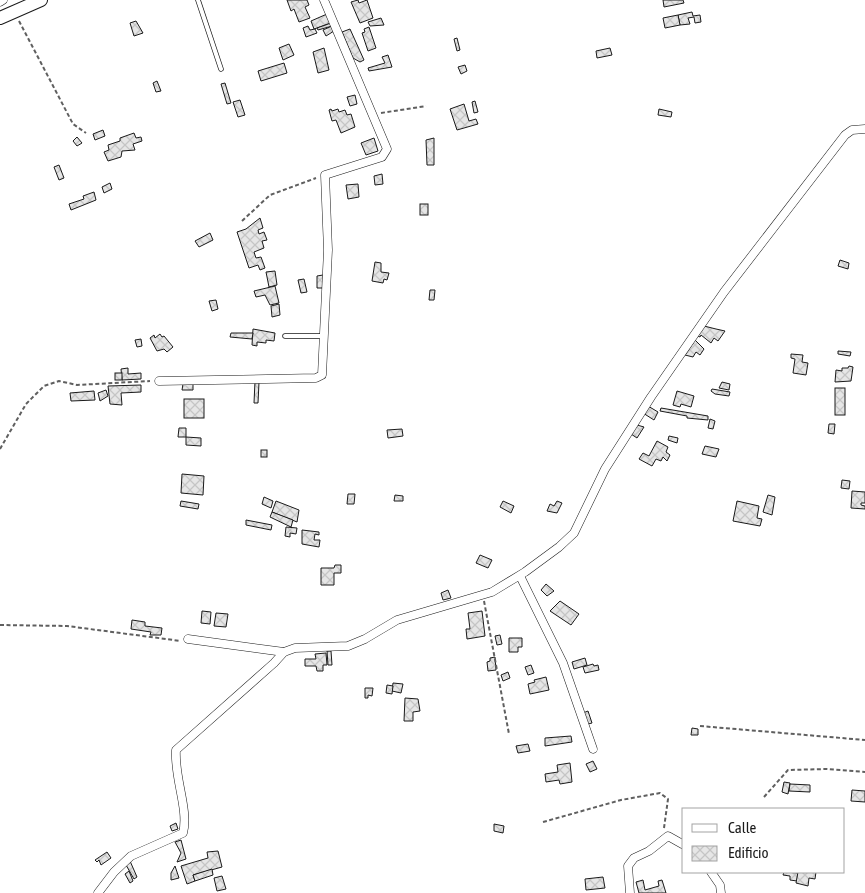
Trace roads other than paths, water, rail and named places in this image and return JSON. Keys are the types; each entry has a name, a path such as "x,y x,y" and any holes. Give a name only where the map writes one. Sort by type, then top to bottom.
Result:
{"main road":[{"path":"0,18 41,0"}],"street":[{"path":"159,381 316,378 322,375 328,250 326,175 382,157 386,149 324,0"},
{"path":"98,893 114,872 131,856 183,833 185,823 175,766 176,750 284,652 294,648 348,646 365,639 397,620 492,592 520,576 559,547 574,533 605,470 651,397 724,292 845,135 852,130 865,129"},
{"path":"520,576 563,663 592,749"},
{"path":"188,639 284,652"},
{"path":"630,893 628,866 634,858 668,836 682,843"},
{"path":"712,873 720,885 721,893"}],"lane":[{"path":"198,0 221,69"},
{"path":"285,336 324,336"}]}
